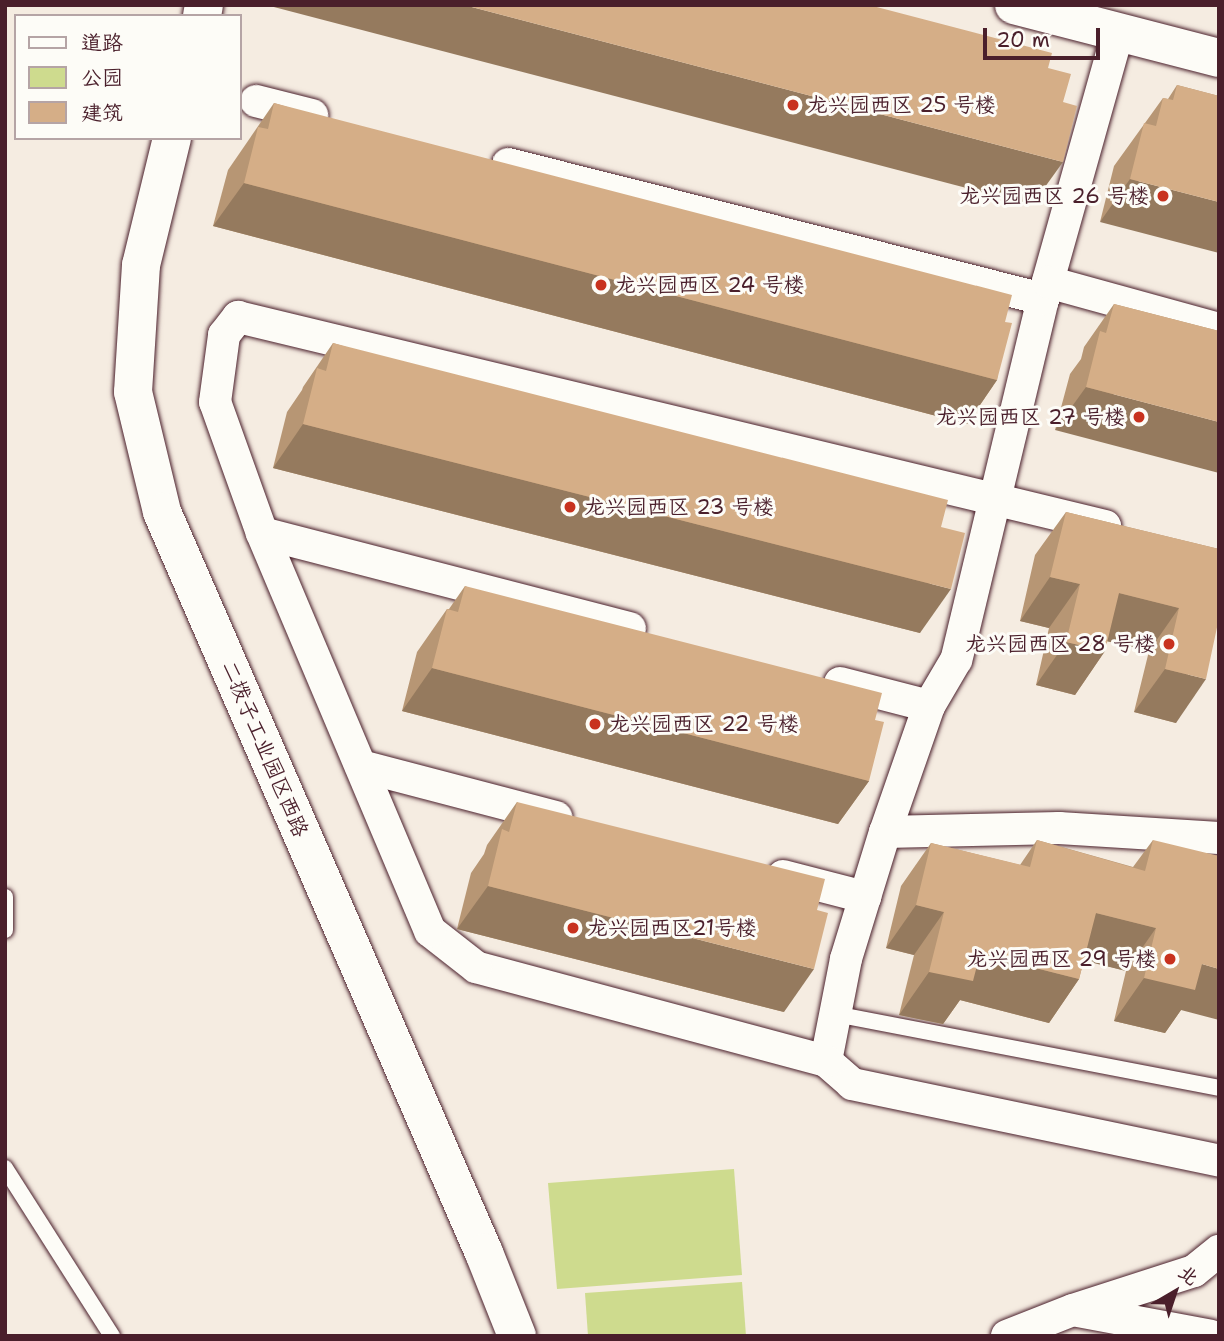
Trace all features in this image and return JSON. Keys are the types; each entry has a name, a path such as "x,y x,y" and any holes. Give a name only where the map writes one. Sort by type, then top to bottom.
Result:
{"street":[{"path":"1014,5 1219,58"},
{"path":"826,1061 846,959 885,832 929,706 956,660 1045,291 1118,32"},
{"path":"256,101 339,122"},
{"name":"二拨子工业园区西路","path":"172,140 141,265 133,392 162,512 484,1253 517,1336"},
{"path":"485,159 1045,291 1219,329"},
{"path":"1127,532 238,317 224,335 215,402 262,533 430,931 476,967 826,1061 852,1084 1219,1161"},
{"path":"262,533 661,636"},
{"path":"808,674 929,706"},
{"path":"361,766 587,825"},
{"path":"885,832 1059,828 1219,838"},
{"path":"759,870 865,897"},
{"path":"1007,1336 1073,1310 1194,1271 1219,1251"},
{"path":"1073,1310 1211,1336"}],"lane":[{"path":"5,897 5,930"},
{"path":"835,1014 1219,1087"},
{"path":"5,1168 112,1336"}],"green space":[{"path":"734,1169 742,1275 557,1289 548,1183"},
{"path":"742,1282 746,1336 588,1336 585,1293"}],"building":[{"path":"464,5 869,5 1052,53 1048,68 1071,74 1063,102 1077,106 1063,162"},
{"path":"1177,85 1219,96 1219,202 1130,179 1144,123 1156,126 1163,98 1173,100"},
{"path":"274,103 1012,295 1005,322 1012,323 997,380 244,183 258,127 268,129"},
{"path":"1114,304 1219,331 1219,422 1086,387 1100,331 1106,333"},
{"path":"333,343 948,500 941,527 965,533 951,589 303,424 317,368 326,371"},
{"path":"1066,512 1219,549 1219,618 1206,679 1165,669 1179,608 1119,593 1105,651 1066,642 1080,584 1050,577"},
{"path":"465,586 882,693 875,720 884,722 869,781 432,668 447,609 458,612"},
{"path":"517,802 825,879 817,910 828,913 814,969 488,886 502,829 509,832"},
{"path":"1037,840 1145,871 1153,840 1219,856 1219,969 1202,964 1195,990 1144,978 1156,928 1096,913 1079,979 980,954 973,981 929,972 944,912 916,905 931,843 1030,867"}],"place":[{"name":"龙兴园西区 25 号楼","path":"793,105"},
{"name":"龙兴园西区 26 号楼","path":"1163,196"},
{"name":"龙兴园西区 24 号楼","path":"601,285"},
{"name":"龙兴园西区 27 号楼","path":"1139,417"},
{"name":"龙兴园西区 23 号楼","path":"570,507"},
{"name":"龙兴园西区 28 号楼","path":"1169,644"},
{"name":"龙兴园西区 22 号楼","path":"595,724"},
{"name":"龙兴园西区21号楼","path":"573,928"},
{"name":"龙兴园西区 29 号楼","path":"1170,959"}]}
